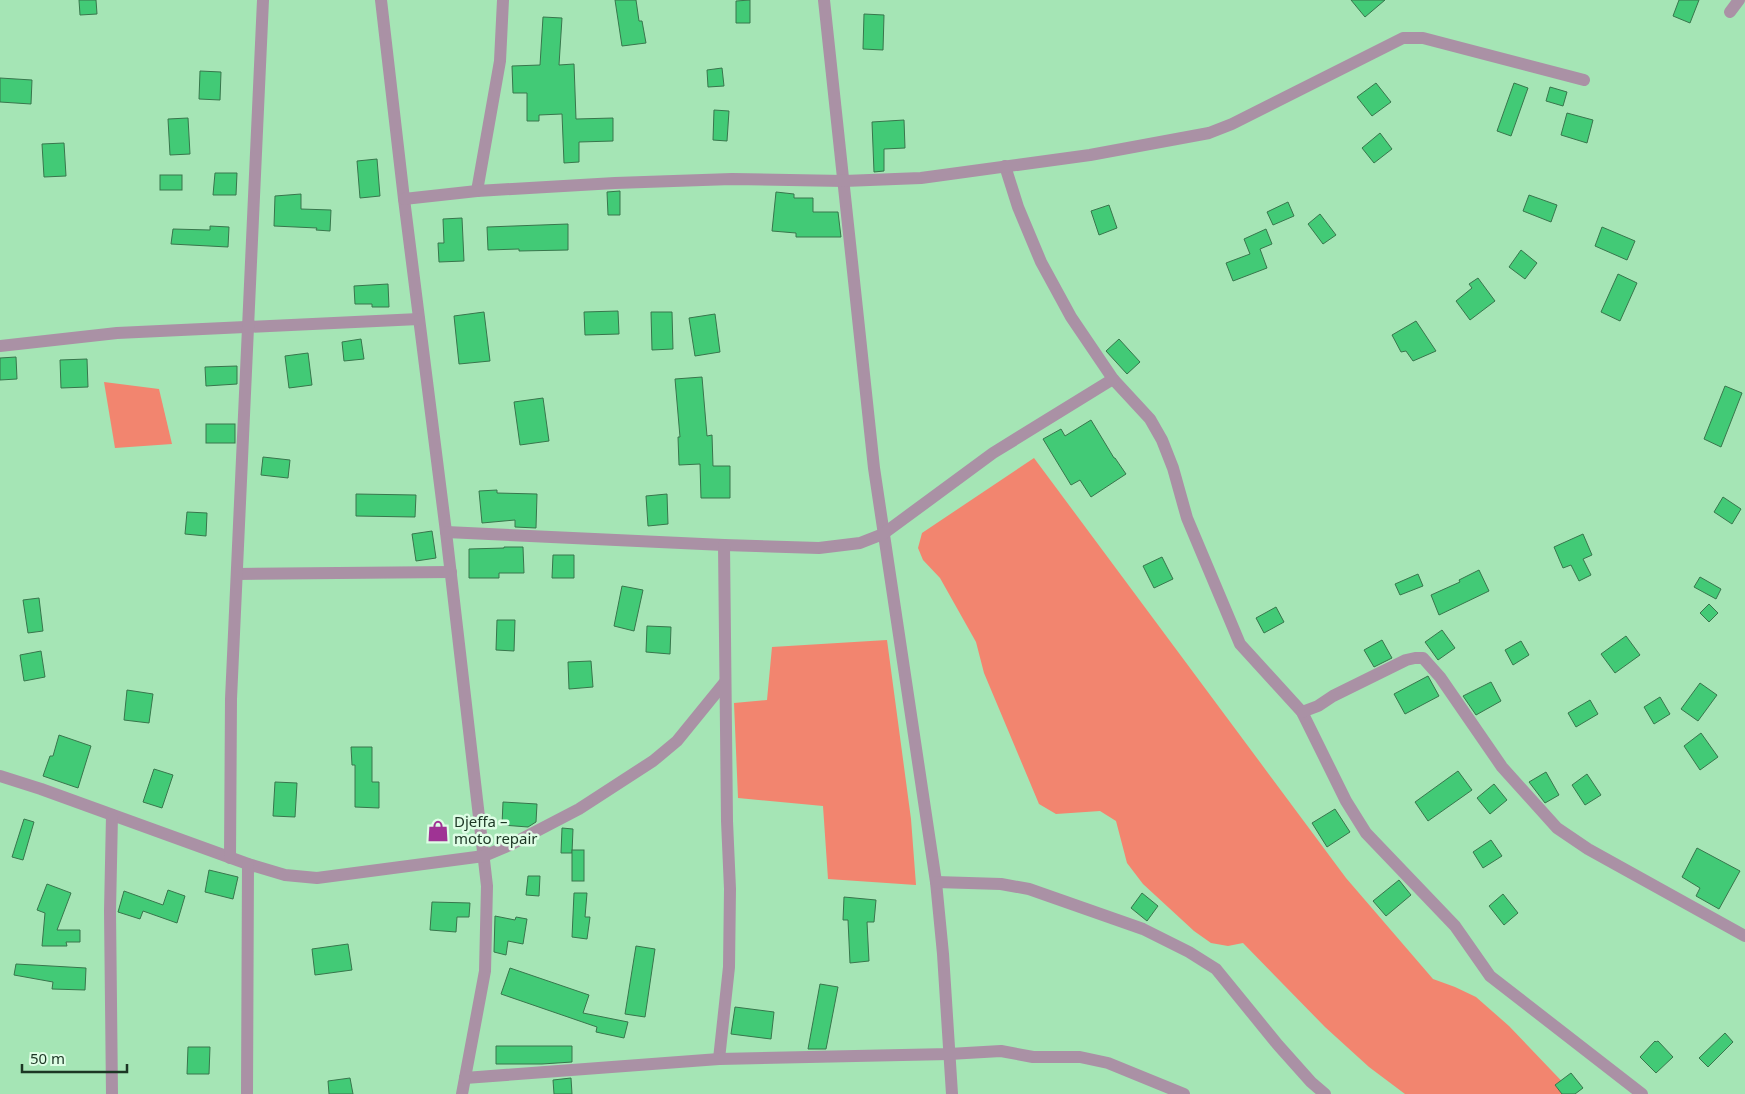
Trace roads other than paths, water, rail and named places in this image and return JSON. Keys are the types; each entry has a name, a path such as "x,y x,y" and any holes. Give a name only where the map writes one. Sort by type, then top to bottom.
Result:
{"street":[{"path":"230,858 231,699 263,0"},
{"path":"381,0 451,572 487,886 485,971 462,1094"},
{"path":"477,191 500,61 503,0"},
{"path":"824,0 874,468 936,882 952,1094"},
{"path":"1730,12 1739,0"},
{"path":"404,199 477,191 732,179 844,181 921,178 1090,155 1209,133 1232,124 1402,38 1423,38 1584,80"},
{"path":"1005,166 1018,206 1041,262 1072,317 1113,379 1150,418 1162,440 1173,468 1178,493 1187,518 1240,644 1302,712 1342,793 1366,833 1454,926 1490,976 1642,1094"},
{"path":"0,346 117,333 419,318"},
{"path":"446,532 820,548 860,542 883,534 993,453 1113,379"},
{"path":"719,1059 729,967 730,889 724,545"},
{"path":"237,574 451,572"},
{"path":"1302,712 1318,706 1333,696 1406,660 1423,658 1440,677 1502,767 1557,828 1588,850 1745,936"},
{"path":"0,776 42,789 248,864 285,875 317,878 484,856 510,845 579,809 653,761 677,741 725,682"},
{"path":"112,815 110,911 112,1094"},
{"path":"247,1094 248,864"},
{"path":"936,882 1001,884 1029,889 1143,929 1189,952 1216,969 1311,1082 1325,1094"},
{"path":"465,1078 719,1059 949,1054 1001,1051 1033,1057 1080,1056 1108,1063 1184,1094"}],"place":[{"name":"Djeffa – moto repair","path":"438,831"}]}
